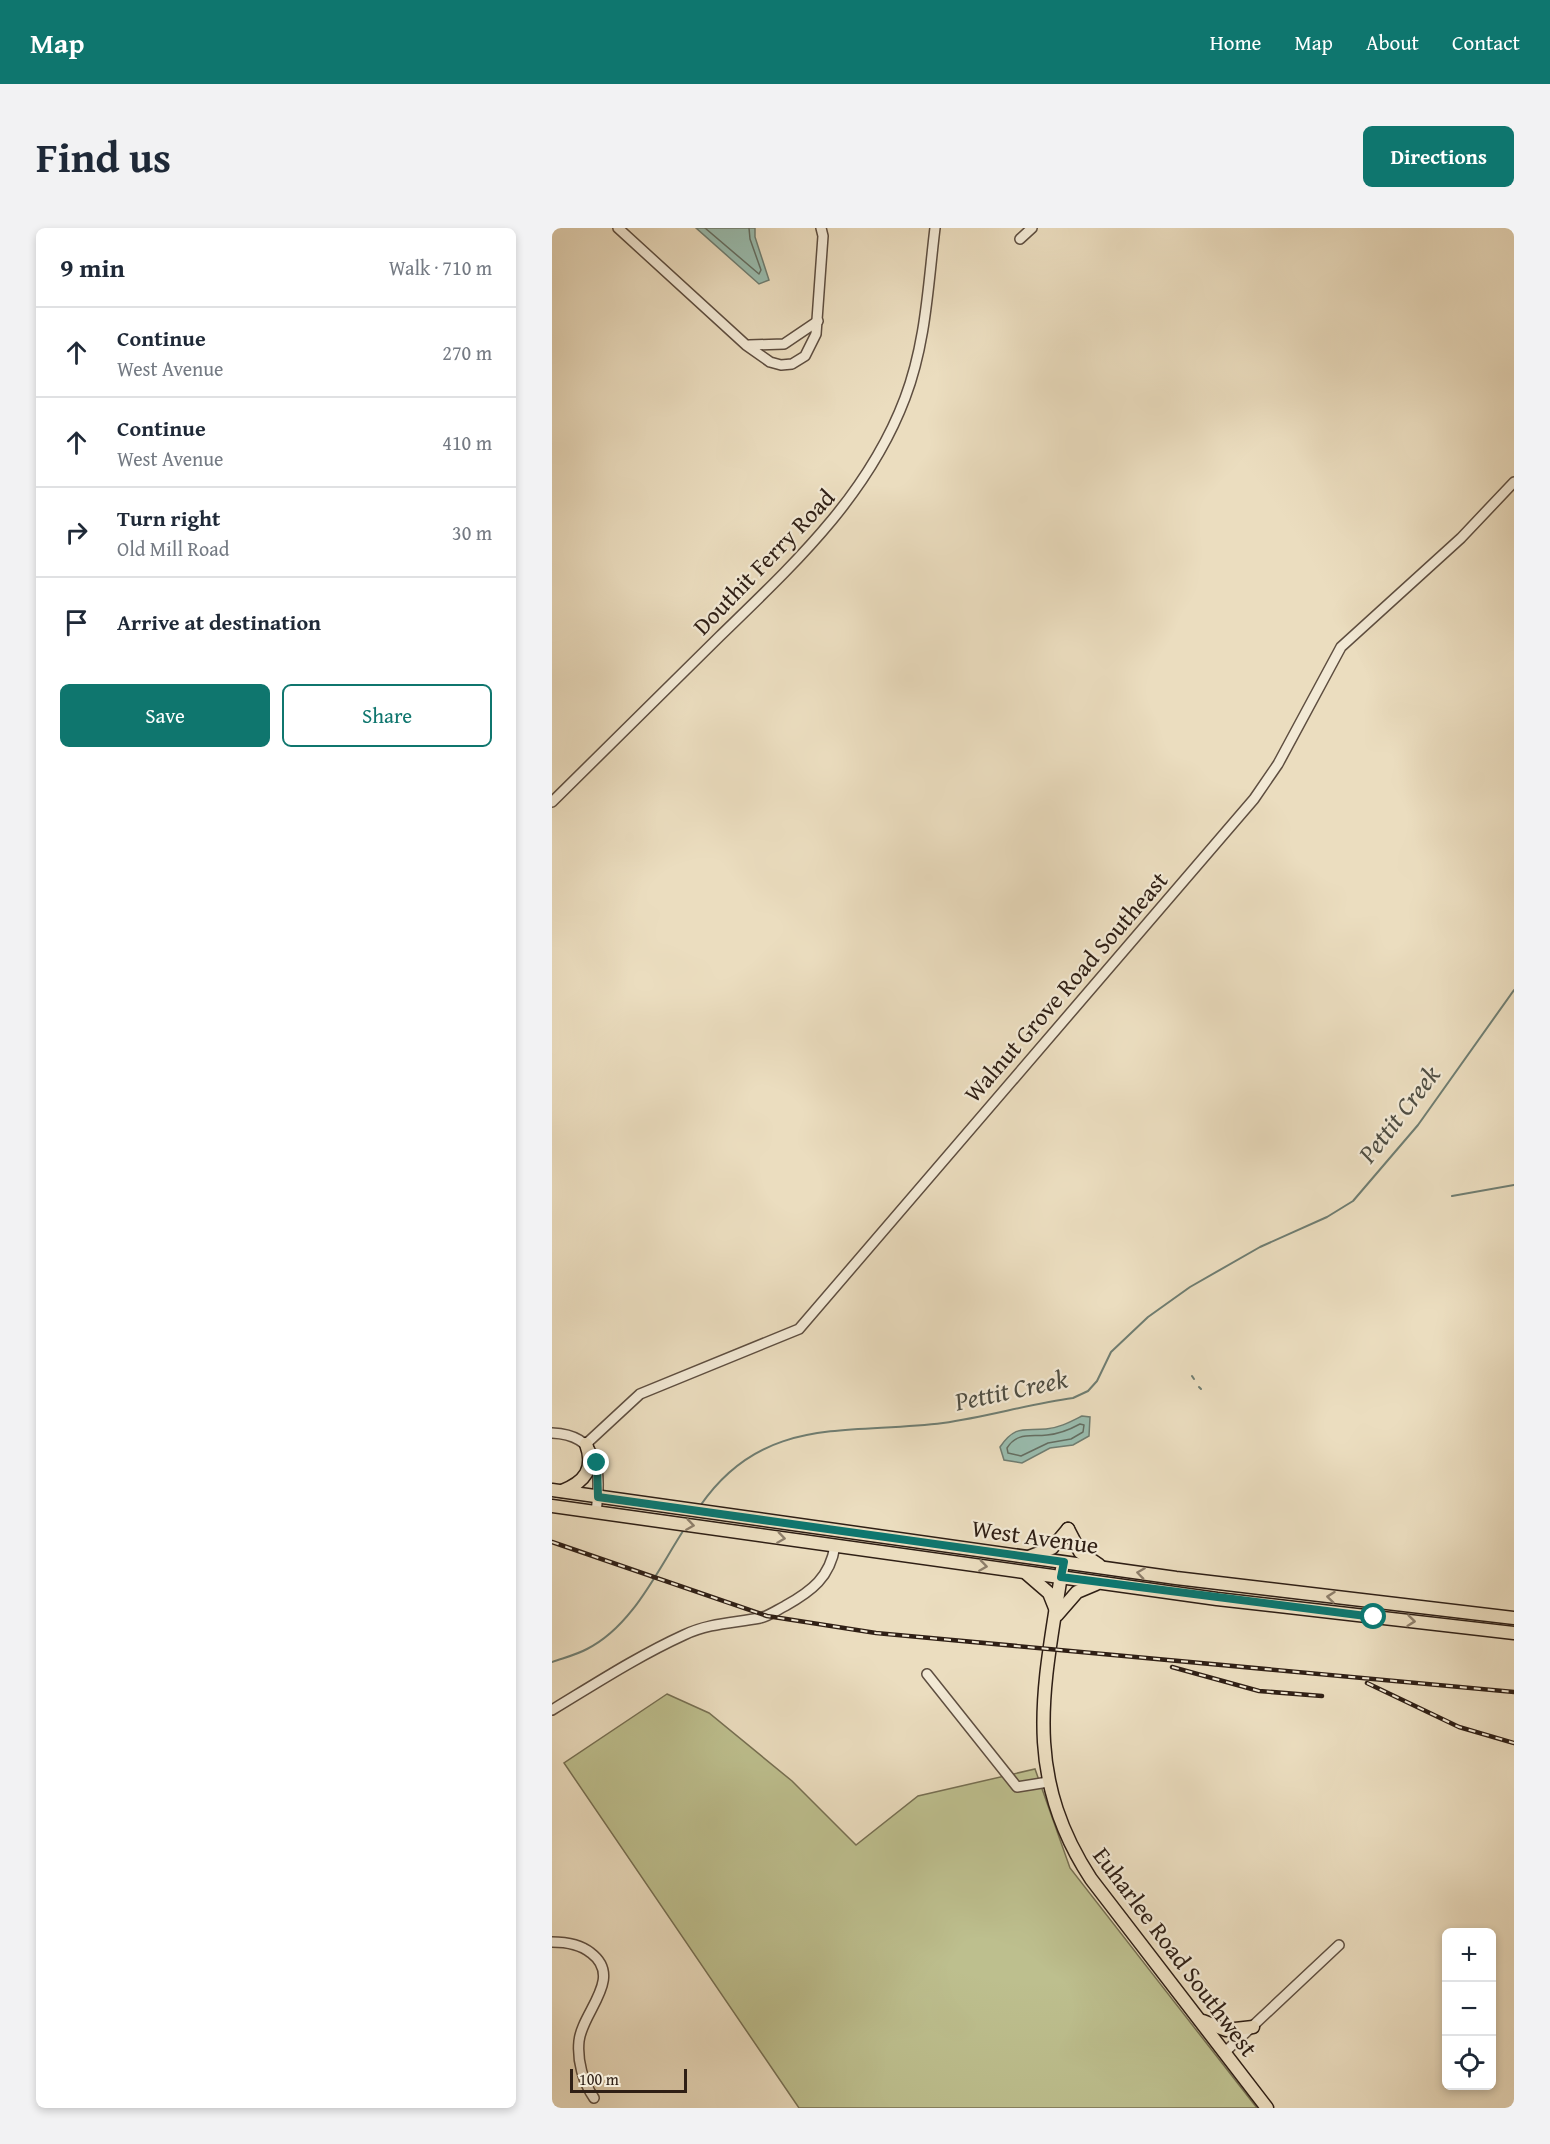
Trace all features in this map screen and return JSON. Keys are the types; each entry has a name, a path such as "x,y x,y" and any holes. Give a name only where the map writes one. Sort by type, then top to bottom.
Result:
{"main road":[{"path":"556,1491 581,1481 589,1471 590,1455 586,1444"},
{"name":"West Avenue","path":"556,1491 1268,1590 1514,1618"},
{"name":"West Avenue","path":"552,1506 1102,1583 1514,1633"},
{"path":"1029,1557 1052,1548 1068,1529 1080,1552 1105,1568"},
{"name":"Euharlee Road Southwest","path":"1064,1562 1042,1707 1043,1745 1048,1782 1063,1827 1082,1865 1267,2108"},
{"path":"1023,1572 1049,1593 1055,1614 1077,1592 1102,1583"},
{"path":"1199,2019 1226,2030 1253,2027"}],"street":[{"path":"618,228 746,345 770,362 781,365 792,364 805,356 816,334 824,236 821,228"},
{"name":"Douthit Ferry Road","path":"552,802 793,565 856,491 886,441 914,370 922,336 935,228"},
{"path":"1020,239 1032,228"},
{"path":"746,345 784,344 818,321"},
{"name":"Walnut Grove Road Southeast","path":"586,1444 640,1394 799,1329 1254,799 1278,764 1341,646 1461,538 1514,482"},
{"path":"552,1432 566,1434 586,1444 599,1471 596,1512"},
{"path":"552,1710 639,1657 683,1635 718,1624 764,1617 799,1599 816,1586 829,1571 836,1546"},
{"path":"927,1674 1017,1787 1048,1782"},
{"path":"552,1942 581,1947 596,1957 603,1968 602,1986 579,2041 583,2077 594,2098"},
{"path":"1225,2052 1339,1945"}],"green space":[{"path":"667,1694 709,1713 792,1781 856,1845 918,1796 1035,1769 1070,1868 1257,2108 799,2108 564,1763"}],"water":[{"path":"696,228 755,228 755,237 769,280 759,284"},
{"path":"1082,1416 1090,1417 1089,1436 1073,1445 1050,1448 1022,1463 1004,1460 1000,1447 1015,1432 1055,1427"}],"waterway":[{"name":"Pettit Creek","path":"700,1506 725,1477 751,1456 780,1442 810,1434 841,1430 943,1423 1073,1398 1088,1391 1097,1381 1111,1352 1148,1317 1190,1287 1260,1247 1327,1217 1353,1201 1418,1125 1514,990"},
{"path":"1452,1196 1514,1185"},
{"name":"Pettit Creek","path":"552,1662 587,1649 618,1626 643,1595 685,1528"}],"railway":[{"path":"552,1542 767,1616 876,1633 1514,1692"},
{"path":"1172,1667 1259,1691 1322,1696"},
{"path":"1367,1683 1459,1727 1514,1743"}],"route":[{"path":"597,1463 600,1480 598,1497 1064,1562 1061,1577 1217,1599 1374,1617"}]}
